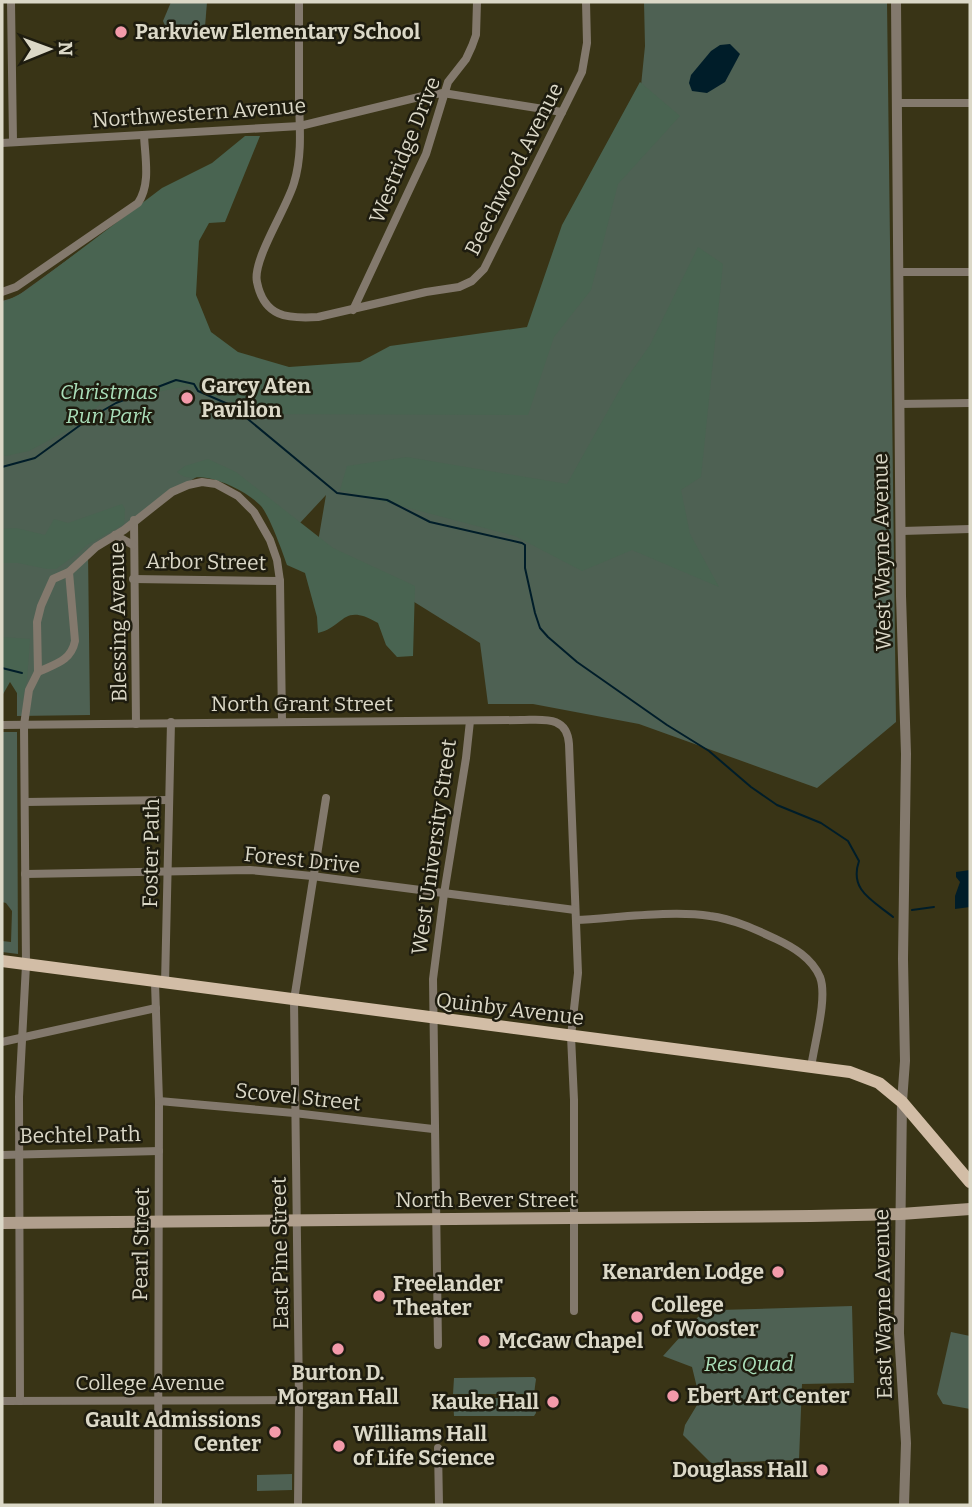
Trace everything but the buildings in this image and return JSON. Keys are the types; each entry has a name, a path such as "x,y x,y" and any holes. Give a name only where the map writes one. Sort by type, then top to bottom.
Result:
{"main road":[{"name":"Quinby Avenue","path":"2,961 850,1072 879,1083 902,1101 970,1182"},
{"name":"North Bever Street","path":"2,1223 572,1219 901,1214 970,1209"}],"street":[{"path":"11,2 13,142"},
{"name":"Beechwood Avenue","path":"299,2 299,162 288,201 256,270 257,285 267,305 287,317 318,317 404,296 458,287 472,281 484,270 586,60 586,2"},
{"name":"Westridge Drive","path":"353,310 426,154 443,93 472,46 476,35 477,2"},
{"name":"West Wayne Avenue","path":"896,2 901,596 906,754 903,959 905,1061 902,1101"},
{"name":"Northwestern Avenue","path":"2,143 300,126 443,93 562,112"},
{"path":"897,103 970,103"},
{"path":"2,292 16,286 138,203 146,185 144,135"},
{"path":"898,272 970,272"},
{"path":"899,404 970,403"},
{"path":"20,1401 19,1097 26,965 24,725 29,690 38,672 36,638 41,606 53,579 69,572 96,547 172,492 202,482 216,484 238,496 254,512 270,540 279,581 282,721"},
{"name":"Blessing Avenue","path":"134,520 136,724"},
{"path":"902,531 970,529"},
{"path":"115,535 134,545"},
{"path":"38,672 64,661 74,650 69,572"},
{"name":"Arbor Street","path":"133,579 279,581"},
{"name":"North Grant Street","path":"2,725 470,721 555,722 562,726 568,734 570,763 578,973 571,1036 574,1100 574,1311"},
{"name":"West University Street","path":"438,1345 433,979 470,721"},
{"name":"Foster Path","path":"160,983 169,871 171,722"},
{"name":"East Pine Street","path":"298,1505 294,1000 326,798"},
{"path":"24,802 169,800"},
{"name":"Forest Drive","path":"25,874 250,870 575,910"},
{"path":"576,920 710,916 760,931 795,948 809,961 820,977 822,996 811,1068"},
{"name":"Pearl Street","path":"158,1505 159,1101 156,1008 160,983"},
{"path":"2,1042 156,1008"},
{"name":"Scovel Street","path":"159,1101 433,1129"},
{"name":"East Wayne Avenue","path":"902,1101 899,1333 906,1443 904,1505"},
{"name":"Bechtel Path","path":"2,1155 159,1151"},
{"name":"College Avenue","path":"2,1401 299,1400"},
{"path":"438,1448 439,1505"}],"green space":[{"path":"171,2 207,2 203,33 189,35 168,32 163,21"},
{"name":"Christmas Run Park","path":"644,2 887,2 896,722 817,788 639,724 533,704 488,704 480,643 318,542 326,495 299,524 208,470 172,492 88,552 90,715 17,716 17,678 2,674 2,301 16,297 92,242 222,383 453,374 533,327 637,125 645,46"},
{"path":"640,82 680,116 618,184 591,290 554,337 528,415 264,414 187,386 102,403 70,429 29,451 2,455 2,303 26,291 162,188 212,163 245,136 260,136 225,222 209,223 199,241 196,295 211,332 238,352 289,367 360,362 390,346 527,327 562,225"},
{"path":"698,247 723,264 701,477 681,490 690,534 719,587 632,550 582,571 515,536 340,490 347,466 407,457 567,484 624,382 650,345"},
{"path":"208,459 236,472 333,548 415,586 413,656 397,657 386,645 378,623 366,617 350,615 318,633 317,617 305,573 287,565 271,524 260,505 228,484 202,477 188,478 177,472 185,466"},
{"path":"122,504 125,509 124,524 87,545 56,569 2,563 2,529 16,528 45,535 54,519 68,523"},
{"path":"2,637 30,639 27,680 22,701 10,682 2,696"},
{"path":"2,732 17,732 18,954 2,952 2,941 11,942 12,911 2,902"},
{"name":"Res Quad","path":"852,1306 854,1383 802,1384 799,1460 711,1463 683,1435 685,1425 700,1400 692,1367 663,1356 698,1317 718,1310"},
{"path":"951,1332 970,1336 970,1409 943,1404 937,1394"},
{"path":"534,1377 534,1394 453,1394 454,1378"},
{"path":"453,1398 534,1398 536,1413 534,1416 454,1416"},
{"path":"292,1474 292,1490 257,1491 257,1475"}],"water":[{"path":"730,44 740,54 725,82 707,93 692,91 689,83 691,75 711,51 720,45"},
{"path":"970,870 970,907 955,909 955,896 960,882 956,872"}],"waterway":[{"path":"2,467 35,458 90,418 116,403 176,380 194,384 198,391 228,404 337,493 387,500 430,522 522,543 525,545 525,568 535,613 540,628 548,637 577,662 709,751 777,805 821,823 848,841 859,861 857,880 864,894 893,917"},
{"path":"2,668 22,673"},
{"path":"912,910 934,907"}],"place":[{"name":"Parkview Elementary School","path":"121,32"},
{"name":"Garcy Aten Pavilion","path":"187,398"},
{"name":"Kenarden Lodge","path":"778,1272"},
{"name":"Freelander Theater","path":"379,1296"},
{"name":"College of Wooster","path":"637,1317"},
{"name":"McGaw Chapel","path":"484,1341"},
{"name":"Burton D. Morgan Hall","path":"338,1349"},
{"name":"Ebert Art Center","path":"673,1396"},
{"name":"Kauke Hall","path":"553,1402"},
{"name":"Gault Admissions Center","path":"275,1432"},
{"name":"Williams Hall of Life Science","path":"339,1446"},
{"name":"Douglass Hall","path":"822,1470"}]}
